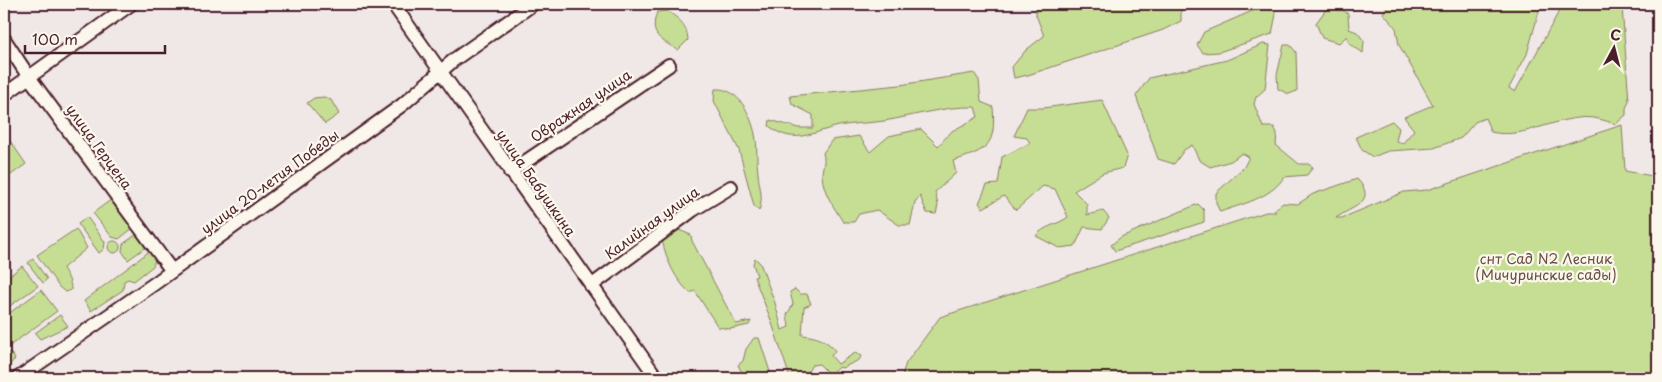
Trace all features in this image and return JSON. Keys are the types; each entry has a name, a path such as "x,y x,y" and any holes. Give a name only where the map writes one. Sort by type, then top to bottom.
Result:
{"street":[{"path":"4,95 131,4"},
{"name":"улица Бабушкина","path":"393,4 657,378"},
{"name":"улица 20-летия Победы","path":"18,378 172,272 402,105 440,72 533,4"},
{"name":"улица Герцена","path":"4,39 29,77 172,272"},
{"name":"Овражная улица","path":"510,172 669,65"},
{"name":"Калийная улица","path":"591,286 693,210 731,186"}],"green space":[{"path":"1036,4 1155,4 1157,10 1163,4 1181,4 1181,21 1163,30 1014,78 1012,67 1026,50 1044,36 1036,15"},
{"path":"1389,4 1541,4 1527,54 1509,88 1515,92 1563,4 1624,4 1622,7 1629,101 1626,115 1616,124 1597,119 1583,118 1502,134 1491,132 1485,118 1475,122 1461,138 1434,148 1388,151 1373,157 1362,150 1356,137 1392,121 1399,128 1396,141 1403,143 1414,130 1404,117 1433,105 1399,45 1396,28 1383,13"},
{"path":"1266,5 1271,6 1276,14 1272,34 1219,52 1203,53 1197,45 1204,32"},
{"path":"1339,7 1348,14 1349,29 1357,32 1364,41 1363,53 1349,43 1347,36 1339,43 1322,38 1316,23 1327,8"},
{"path":"667,11 679,20 686,30 688,40 678,50 657,36 655,31 654,26 657,12"},
{"path":"1263,44 1270,45 1265,89 1256,97 1254,104 1263,127 1274,127 1277,133 1276,145 1299,164 1308,164 1313,167 1307,175 1284,177 1272,190 1264,195 1220,212 1216,203 1216,193 1244,167 1249,157 1242,153 1231,161 1210,167 1199,160 1192,145 1184,150 1174,164 1158,159 1136,96 1149,78 1227,60"},
{"path":"1284,45 1290,45 1296,52 1297,91 1289,94 1278,89 1277,75"},
{"path":"974,73 979,80 981,102 993,107 994,120 991,138 982,149 953,161 956,173 935,192 938,205 936,214 927,213 920,196 915,202 910,225 899,225 877,210 859,214 854,222 843,222 824,188 822,175 823,153 832,140 859,136 870,152 889,136 921,129 938,146 952,131 978,117 975,107 952,108 884,121 845,125 797,136 788,136 769,126 770,120 798,128 813,128 813,115 792,104 790,96 900,85"},
{"path":"715,89 731,93 737,98 747,111 750,119 756,143 761,196 759,211 754,206 739,150 714,101"},
{"path":"324,97 331,100 339,114 325,124 307,103 314,98"},
{"path":"1102,100 1127,155 1123,168 1103,173 1074,191 1087,204 1087,215 1103,211 1109,218 1102,229 1084,227 1075,246 1059,248 1036,236 1043,230 1068,217 1055,189 1043,186 1016,210 1004,196 983,208 979,203 987,185 998,184 1002,157 1030,143 1027,138 1014,136 1027,108 1043,108"},
{"name":"снт Сад N2 Лесник (Мичуринские сады)","path":"1622,125 1625,171 1658,177 1658,378 901,378 906,363 940,317 1266,212 1276,212 1274,210 1283,203 1298,204 1313,194 1357,179 1363,187 1364,199 1355,207 1336,218 1342,218 1404,192 1427,190"},
{"path":"4,132 26,164 4,180"},
{"path":"112,199 133,228 119,239 112,237 93,213"},
{"path":"1198,204 1204,210 1204,222 1115,251 1111,245 1121,237"},
{"path":"87,217 105,242 104,249 99,253 78,224"},
{"path":"76,229 87,248 63,268 71,287 71,290 65,292 59,287 37,255"},
{"path":"679,230 691,235 692,241 736,324 751,321 749,325 730,329 718,327 695,291 690,293 675,275 662,240"},
{"path":"137,234 146,247 128,260 122,251 123,244"},
{"path":"114,241 120,247 114,253 108,247"},
{"path":"151,250 156,257 153,266 134,281 128,279 124,281 123,290 91,311 84,301"},
{"path":"755,258 760,263 775,303 782,330 789,327 787,315 793,304 790,292 795,289 800,294 807,294 811,304 804,307 802,335 825,341 829,344 835,351 831,356 838,364 855,353 862,356 859,360 842,368 840,367 829,374 819,364 812,365 807,373 810,378 790,378 771,320 754,277 757,276 753,264"},
{"path":"33,259 47,279 43,283 28,263"},
{"path":"22,266 38,286 4,310 4,280"},
{"path":"41,290 57,311 4,350 4,317"},
{"path":"60,315 68,326 40,339 35,333"},
{"path":"754,338 759,338 772,378 745,378 738,365 743,361 746,349"},
{"path":"10,352 15,359 4,371 4,356"}]}
